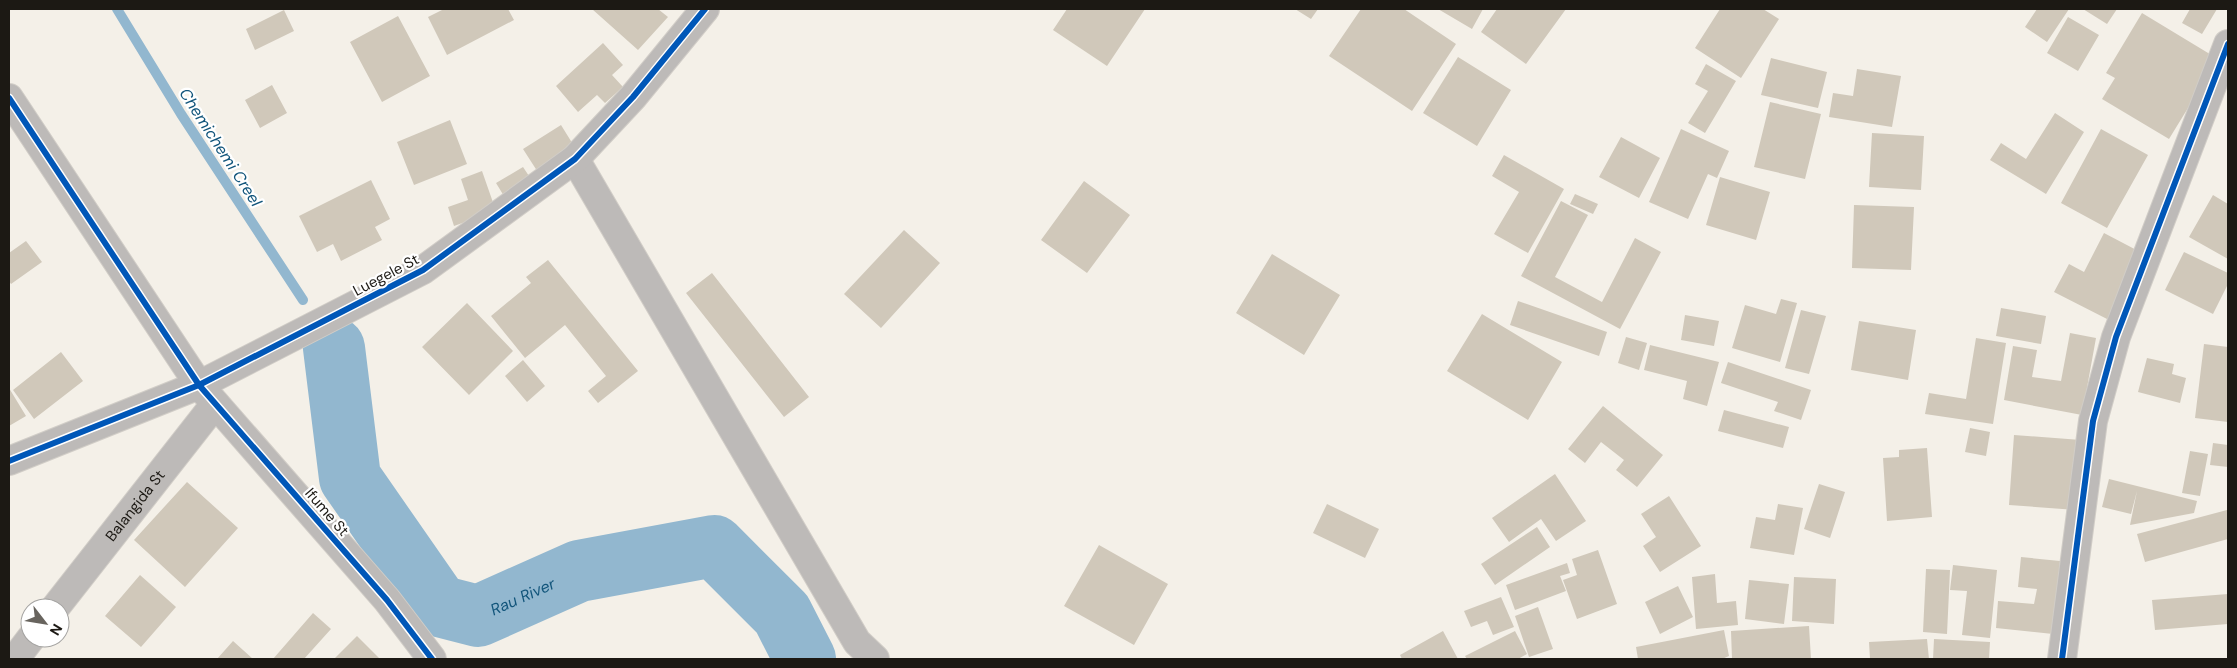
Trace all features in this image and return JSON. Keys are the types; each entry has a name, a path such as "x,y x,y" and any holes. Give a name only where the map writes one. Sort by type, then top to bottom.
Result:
{"street":[{"name":"Luegele St","path":"9,462 207,395 423,270 576,159 633,97 705,9"},
{"path":"2062,659 2093,421 2116,336 2228,44"},
{"name":"Ifume St","path":"9,98 207,395 387,600 432,659"},
{"path":"576,159 857,642 875,659"},
{"name":"Balangida St","path":"62,598 207,395"},
{"path":"15,659 24,648"}],"building":[{"path":"444,9 508,9 514,20 447,55 428,17"},
{"path":"592,9 658,9 668,17 638,50"},
{"path":"1067,9 1145,9 1107,66 1053,30"},
{"path":"1295,9 1318,9 1311,19"},
{"path":"1361,9 1404,9 1456,44 1412,111 1329,56"},
{"path":"1438,9 1483,9 1472,29"},
{"path":"1497,9 1566,9 1526,64 1481,32"},
{"path":"1720,9 1763,9 1779,19 1741,78 1695,48"},
{"path":"2037,9 2069,9 2047,42 2025,27"},
{"path":"2083,9 2117,9 2107,24"},
{"path":"2190,9 2217,9 2202,34 2182,23"},
{"path":"284,10 294,31 255,50 246,29"},
{"path":"2142,13 2218,59 2169,139 2102,99 2115,78 2106,73"},
{"path":"398,16 430,76 382,102 350,42"},
{"path":"2068,17 2099,35 2078,71 2047,53"},
{"path":"603,43 623,65 612,75 623,87 605,103 597,95 578,112 556,86"},
{"path":"1458,57 1511,90 1477,146 1423,113"},
{"path":"1771,58 1827,72 1818,108 1761,95"},
{"path":"1706,64 1736,81 1705,133 1688,123 1708,91 1695,84"},
{"path":"1857,69 1901,76 1892,127 1829,117 1833,93 1853,96"},
{"path":"272,85 287,113 260,128 245,100"},
{"path":"1770,102 1821,114 1805,179 1754,167"},
{"path":"2055,113 2084,132 2046,194 1990,160 2001,143 2026,159"},
{"path":"450,120 467,164 414,185 397,142"},
{"path":"561,125 579,154 541,177 523,149"},
{"path":"1681,129 1729,151 1717,178 1708,174 1688,219 1649,202"},
{"path":"2101,129 2148,155 2107,228 2061,203"},
{"path":"1872,133 1924,136 1921,190 1869,187"},
{"path":"1621,137 1660,158 1639,198 1599,177"},
{"path":"1504,155 1564,189 1528,253 1494,234 1519,192 1492,176"},
{"path":"523,167 535,185 507,201 496,183"},
{"path":"482,171 496,211 454,226 448,207 468,200 461,179"},
{"path":"1720,177 1770,192 1756,240 1706,225"},
{"path":"371,180 390,219 375,227 382,240 341,261 333,244 317,252 299,216"},
{"path":"1084,181 1130,215 1087,273 1041,240"},
{"path":"1575,194 1598,204 1593,214 1570,204"},
{"path":"2213,195 2228,204 2228,259 2189,237"},
{"path":"1561,201 1588,215 1555,277 1602,302 1635,238 1661,252 1620,329 1521,276"},
{"path":"1854,205 1914,207 1911,270 1852,268"},
{"path":"904,230 940,263 881,328 844,294"},
{"path":"2104,233 2144,254 2109,320 2054,292 2069,264 2084,272"},
{"path":"26,241 42,262 11,284 9,281 9,253"},
{"path":"2184,252 2228,273 2228,284 2213,314 2165,290"},
{"path":"1272,254 1340,295 1304,355 1236,313"},
{"path":"548,260 638,371 598,403 588,391 606,376 565,325 525,358 491,316 531,283 526,277"},
{"path":"712,273 809,397 784,417 686,293"},
{"path":"1781,299 1797,303 1780,362 1732,348 1745,305 1776,314"},
{"path":"1518,301 1607,332 1599,356 1510,325"},
{"path":"467,303 513,351 469,395 422,347"},
{"path":"2001,308 2046,316 2041,344 1996,336"},
{"path":"1801,310 1826,316 1809,374 1785,368"},
{"path":"1482,314 1562,362 1528,420 1447,371"},
{"path":"1685,315 1719,321 1714,346 1681,340"},
{"path":"1859,321 1916,330 1908,380 1851,370"},
{"path":"2070,333 2096,338 2082,415 2004,400 2013,346 2037,350 2032,377 2061,381"},
{"path":"1626,337 1647,343 1639,370 1618,363"},
{"path":"1976,338 2006,343 1993,424 1925,414 1929,393 1966,399"},
{"path":"2204,344 2228,347 2228,422 2195,418"},
{"path":"1650,345 1719,362 1707,406 1683,399 1687,381 1644,370"},
{"path":"61,352 83,381 34,419 13,390"},
{"path":"2147,358 2174,364 2172,374 2186,378 2180,403 2138,392"},
{"path":"523,360 545,386 527,402 505,376"},
{"path":"1728,362 1811,390 1801,420 1774,411 1778,402 1721,383"},
{"path":"9,388 26,416 9,426"},
{"path":"1603,406 1663,455 1637,487 1616,470 1624,460 1601,442 1585,463 1568,449"},
{"path":"1724,410 1789,427 1783,448 1718,431"},
{"path":"1970,428 1990,432 1986,456 1965,452"},
{"path":"2014,435 2081,440 2076,510 2009,505"},
{"path":"2213,443 2228,445 2228,467 2210,465"},
{"path":"1927,448 1932,517 1887,521 1883,458 1899,457 1899,450"},
{"path":"2190,451 2208,454 2200,496 2182,493"},
{"path":"1555,474 1586,521 1556,541 1541,519 1509,542 1492,518"},
{"path":"2109,479 2197,501 2194,513 2130,525 2137,491 2131,514 2102,507"},
{"path":"187,482 238,528 185,587 134,540"},
{"path":"1819,484 1845,492 1830,538 1804,529"},
{"path":"1669,496 1701,546 1660,572 1643,546 1656,537 1641,514"},
{"path":"1327,504 1379,529 1365,558 1313,533"},
{"path":"1778,504 1803,508 1794,555 1750,548 1756,517 1775,520"},
{"path":"2227,510 2228,539 2145,562 2137,534"},
{"path":"1537,527 1550,547 1495,585 1481,564"},
{"path":"1099,545 1168,584 1134,645 1064,606"},
{"path":"1598,550 1617,604 1577,619 1563,580 1577,575 1572,559"},
{"path":"2021,557 2060,561 2053,634 1996,628 1998,601 2034,604 2037,589 2018,587"},
{"path":"1567,563 1570,573 1560,576 1566,591 1515,610 1506,585"},
{"path":"1953,565 1997,570 1990,638 1962,635 1967,591 1950,590"},
{"path":"1926,569 1950,570 1947,634 1923,632"},
{"path":"1715,574 1717,603 1736,601 1738,625 1696,629 1692,577"},
{"path":"140,575 176,607 141,647 105,616"},
{"path":"1794,577 1836,579 1834,624 1792,621"},
{"path":"1749,580 1789,584 1784,624 1745,619"},
{"path":"1678,586 1693,617 1660,634 1645,602"},
{"path":"2228,594 2228,624 2155,630 2152,600"},
{"path":"1501,597 1514,627 1493,635 1487,621 1471,627 1464,611"},
{"path":"1538,607 1553,649 1529,657 1515,616"},
{"path":"313,613 331,629 304,659 273,659"},
{"path":"1809,626 1811,659 1732,659 1731,631"},
{"path":"1724,630 1729,656 1722,659 1638,659 1636,647"},
{"path":"1443,631 1458,659 1402,659 1400,655"},
{"path":"1515,631 1527,654 1518,659 1467,659 1465,656"},
{"path":"357,636 380,659 334,659"},
{"path":"1927,639 1929,659 1870,659 1869,642"},
{"path":"1934,639 1990,642 1989,659 1933,659"},
{"path":"233,641 253,659 217,659"}],"waterway":[{"name":"Chemichemi Creel","path":"117,9 181,114 303,300"},
{"name":"Rau River","path":"334,348 350,478 439,606 478,616 579,571 714,546 782,614 805,659"}],"cycle path":[{"path":"9,461 199,385 423,270 575,159 633,97 705,9"},
{"path":"2062,659 2093,421 2116,337 2228,44"},
{"path":"9,98 199,385 387,600 432,659"}]}
